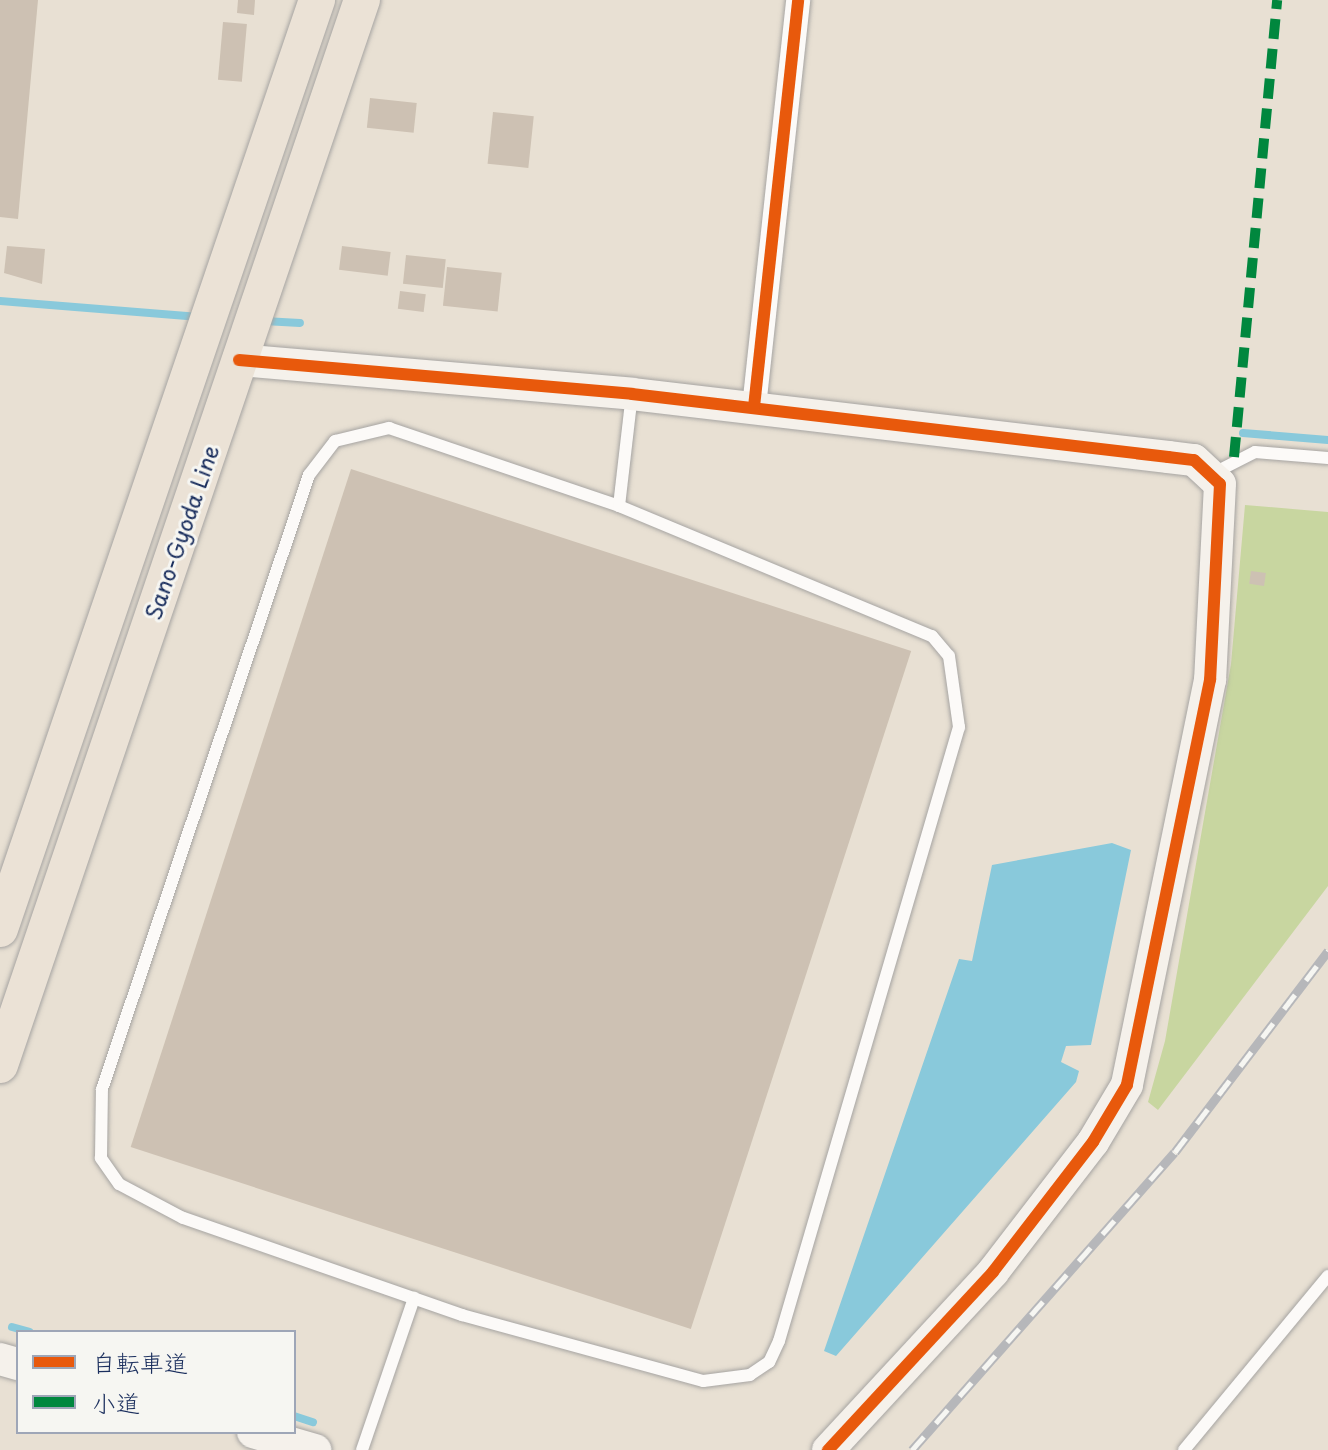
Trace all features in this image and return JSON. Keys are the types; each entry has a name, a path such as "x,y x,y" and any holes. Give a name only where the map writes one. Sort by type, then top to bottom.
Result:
{"main road":[{"name":"Sano-Gyoda Line","path":"0,929 317,0"},
{"name":"Sano-Gyoda Line","path":"0,1065 362,0"}],"street":[{"path":"754,407 798,0"},
{"path":"239,360 754,407 1194,460 1212,474 1224,500 1210,680 1127,1085 1093,1142 993,1272 828,1450"},
{"path":"260,1434 315,1450"}],"lane":[{"path":"619,506 632,394"},
{"path":"389,428 619,506 932,636 958,686 959,727 769,1362 750,1375 703,1381 414,1298 183,1218 119,1184 96,1136 102,1089 309,475 335,441 389,428"},
{"path":"1212,474 1255,452 1328,458"},
{"path":"1184,1450 1328,1276"},
{"path":"362,1450 414,1298"}],"green space":[{"path":"1245,505 1328,512 1328,886 1158,1110 1148,1102 1165,1041 1231,664"}],"water":[{"path":"1112,843 1131,850 1091,1045 1066,1046 1061,1062 1079,1071 1076,1082 836,1356 824,1351 959,959 972,961 992,865"}],"building":[{"path":"0,0 38,0 18,219 0,217"},
{"path":"238,0 255,0 254,15 237,13"},
{"path":"223,22 247,24 242,82 218,80"},
{"path":"370,98 417,103 414,133 367,128"},
{"path":"493,112 534,116 528,168 488,164"},
{"path":"7,246 45,249 42,284 4,273"},
{"path":"342,246 391,252 388,276 339,270"},
{"path":"406,255 446,259 443,288 403,284"},
{"path":"447,267 502,273 498,312 443,306"},
{"path":"400,291 426,294 424,312 398,309"},
{"path":"351,469 911,651 691,1329 131,1147"},
{"path":"1251,571 1266,573 1264,586 1249,584"}],"waterway":[{"path":"0,301 199,317"},
{"path":"264,321 300,323"},
{"path":"1243,433 1328,440"},
{"path":"12,1327 22,1330"},
{"path":"296,1417 313,1422"}],"railway":[{"path":"912,1450 1175,1152 1328,951"}],"marked path":[{"path":"1234,457 1277,0"}],"cycle path":[{"path":"754,407 798,0"},
{"path":"239,360 632,394 1194,460 1220,484 1210,680 1127,1085 1093,1142 993,1272 828,1450"}]}
